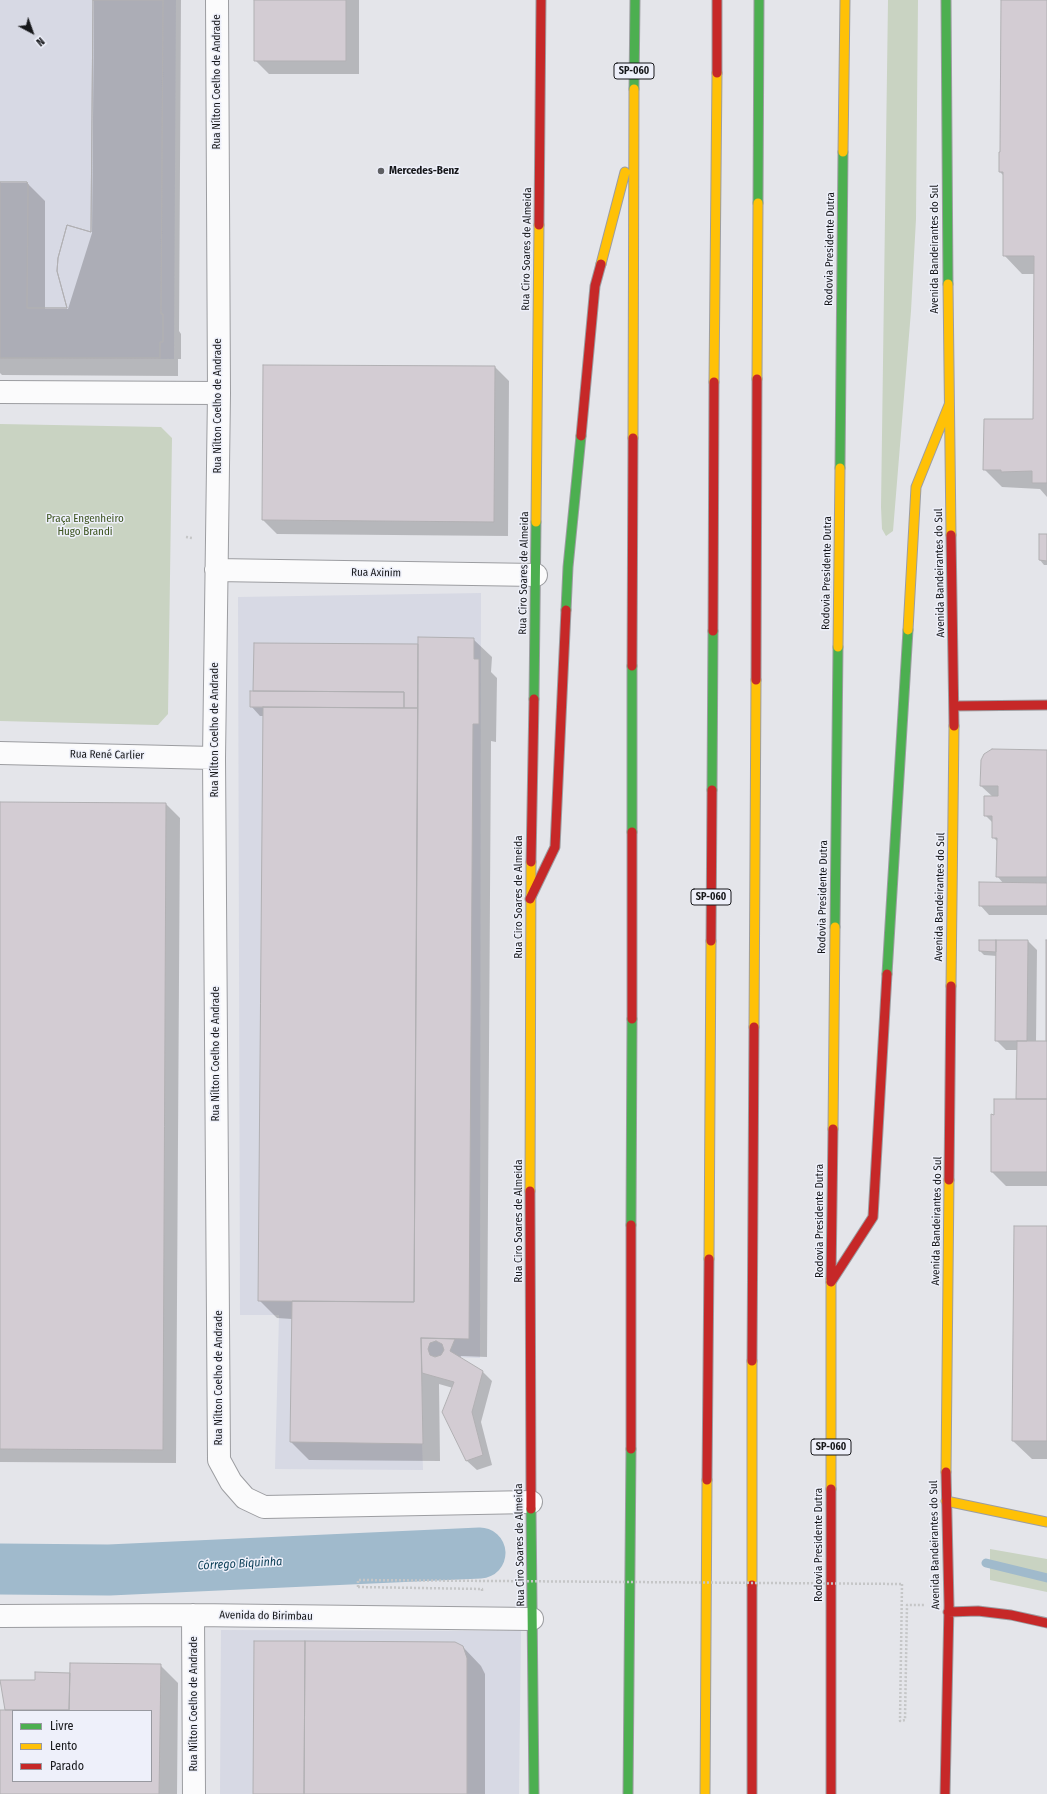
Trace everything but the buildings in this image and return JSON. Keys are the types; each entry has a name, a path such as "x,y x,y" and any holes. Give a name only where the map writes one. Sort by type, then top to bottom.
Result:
{"main road":[{"name":"Rua Ciro Soares de Almeida","path":"534,1794 531,1502 530,899 536,575 541,0"},
{"name":"SP-060","path":"628,1794 631,1424 633,141 635,0"},
{"name":"SP-060","path":"705,1794 717,0"},
{"path":"752,1794 752,1398 759,0"},
{"name":"Rodovia Presidente Dutra","path":"831,1794 831,1282 845,0"},
{"name":"Avenida Bandeirantes do Sul","path":"945,1794 948,1612 946,1501 954,706 949,405 946,0"},
{"path":"530,899 555,847 568,567 595,286 633,141"},
{"path":"831,1282 874,1217 916,487 949,405"},
{"path":"954,706 1047,705"},
{"path":"946,1501 1047,1522"},
{"path":"948,1612 998,1614 1047,1623"}],"street":[{"name":"Rua Nílton Coelho de Andrade","path":"217,0 219,393 214,758 219,1460 231,1482 245,1498 264,1507 531,1502"},
{"path":"0,392 219,393"},
{"name":"Rua Axinim","path":"216,570 536,575"},
{"name":"Rua René Carlier","path":"0,753 214,758"},
{"name":"Rua Nílton Coelho de Andrade","path":"193,1615 194,1794"},
{"name":"Avenida do Birimbau","path":"0,1616 193,1615 532,1619"}],"path":[{"path":"482,1589 358,1587 358,1580 902,1584 900,1721 905,1720 907,1605"}],"shaded area":[{"path":"0,0 176,0 174,359 0,358"},
{"path":"481,593 480,1358 419,1356 423,1470 275,1469 279,1315 240,1315 238,597"},
{"path":"221,1630 521,1631 519,1794 220,1794"}],"green space":[{"path":"888,0 918,0 916,219 911,311 893,531 886,536 882,529 881,507"},
{"name":"Praça Engenheiro Hugo Brandi","path":"0,424 161,427 172,438 168,714 158,725 0,721"},
{"path":"990,1549 1047,1559 1047,1592 990,1580"}],"waterway":[{"name":"Córrego Biquinha","path":"0,1569 109,1570 480,1553"},
{"name":"Córrego Biquinha","path":"986,1563 1047,1578"}],"traffic: fast":[{"path":"634,89 635,0"},
{"path":"758,203 759,0"},
{"path":"946,0 948,284"},
{"path":"840,468 843,152"},
{"path":"566,610 568,567 581,436"},
{"path":"534,699 536,522"},
{"path":"887,974 908,630"},
{"path":"712,790 713,631"},
{"path":"835,927 838,647"},
{"path":"632,666 632,832"},
{"path":"631,1225 632,1019"},
{"path":"628,1794 631,1449"},
{"path":"531,1509 534,1794"}],"traffic: slow":[{"path":"843,152 845,0"},
{"path":"714,382 717,73"},
{"path":"633,438 634,89"},
{"path":"601,264 625,172"},
{"path":"757,379 758,203"},
{"path":"536,522 539,225"},
{"path":"948,284 951,535"},
{"path":"908,630 916,487 949,405"},
{"path":"838,647 840,468"},
{"path":"754,1027 756,680"},
{"path":"951,986 954,726"},
{"path":"530,1191 531,862"},
{"path":"833,1129 835,927"},
{"path":"709,1259 711,941"},
{"path":"946,1472 949,1180"},
{"path":"831,1279 831,1489"},
{"path":"752,1361 752,1585"},
{"path":"705,1794 707,1480"},
{"path":"946,1501 1047,1522"}],"traffic: jam":[{"path":"539,225 541,0"},
{"path":"717,0 717,73"},
{"path":"581,436 595,286 601,264"},
{"path":"756,680 757,379"},
{"path":"713,631 714,382"},
{"path":"632,666 633,438"},
{"path":"951,535 954,726"},
{"path":"530,899 555,847 566,610"},
{"path":"531,862 534,699"},
{"path":"954,706 1047,705"},
{"path":"711,941 712,790"},
{"path":"632,832 632,1019"},
{"path":"831,1282 873,1217 887,974"},
{"path":"949,1180 951,986"},
{"path":"752,1361 754,1027"},
{"path":"831,1279 833,1129"},
{"path":"530,1191 531,1509"},
{"path":"631,1225 631,1449"},
{"path":"707,1480 709,1259"},
{"path":"945,1794 949,1605 946,1472"},
{"path":"831,1489 831,1794"},
{"path":"752,1585 752,1794"},
{"path":"948,1612 978,1611 1011,1615 1047,1623"}],"place":[{"name":"Mercedes-Benz","path":"381,171"}]}
